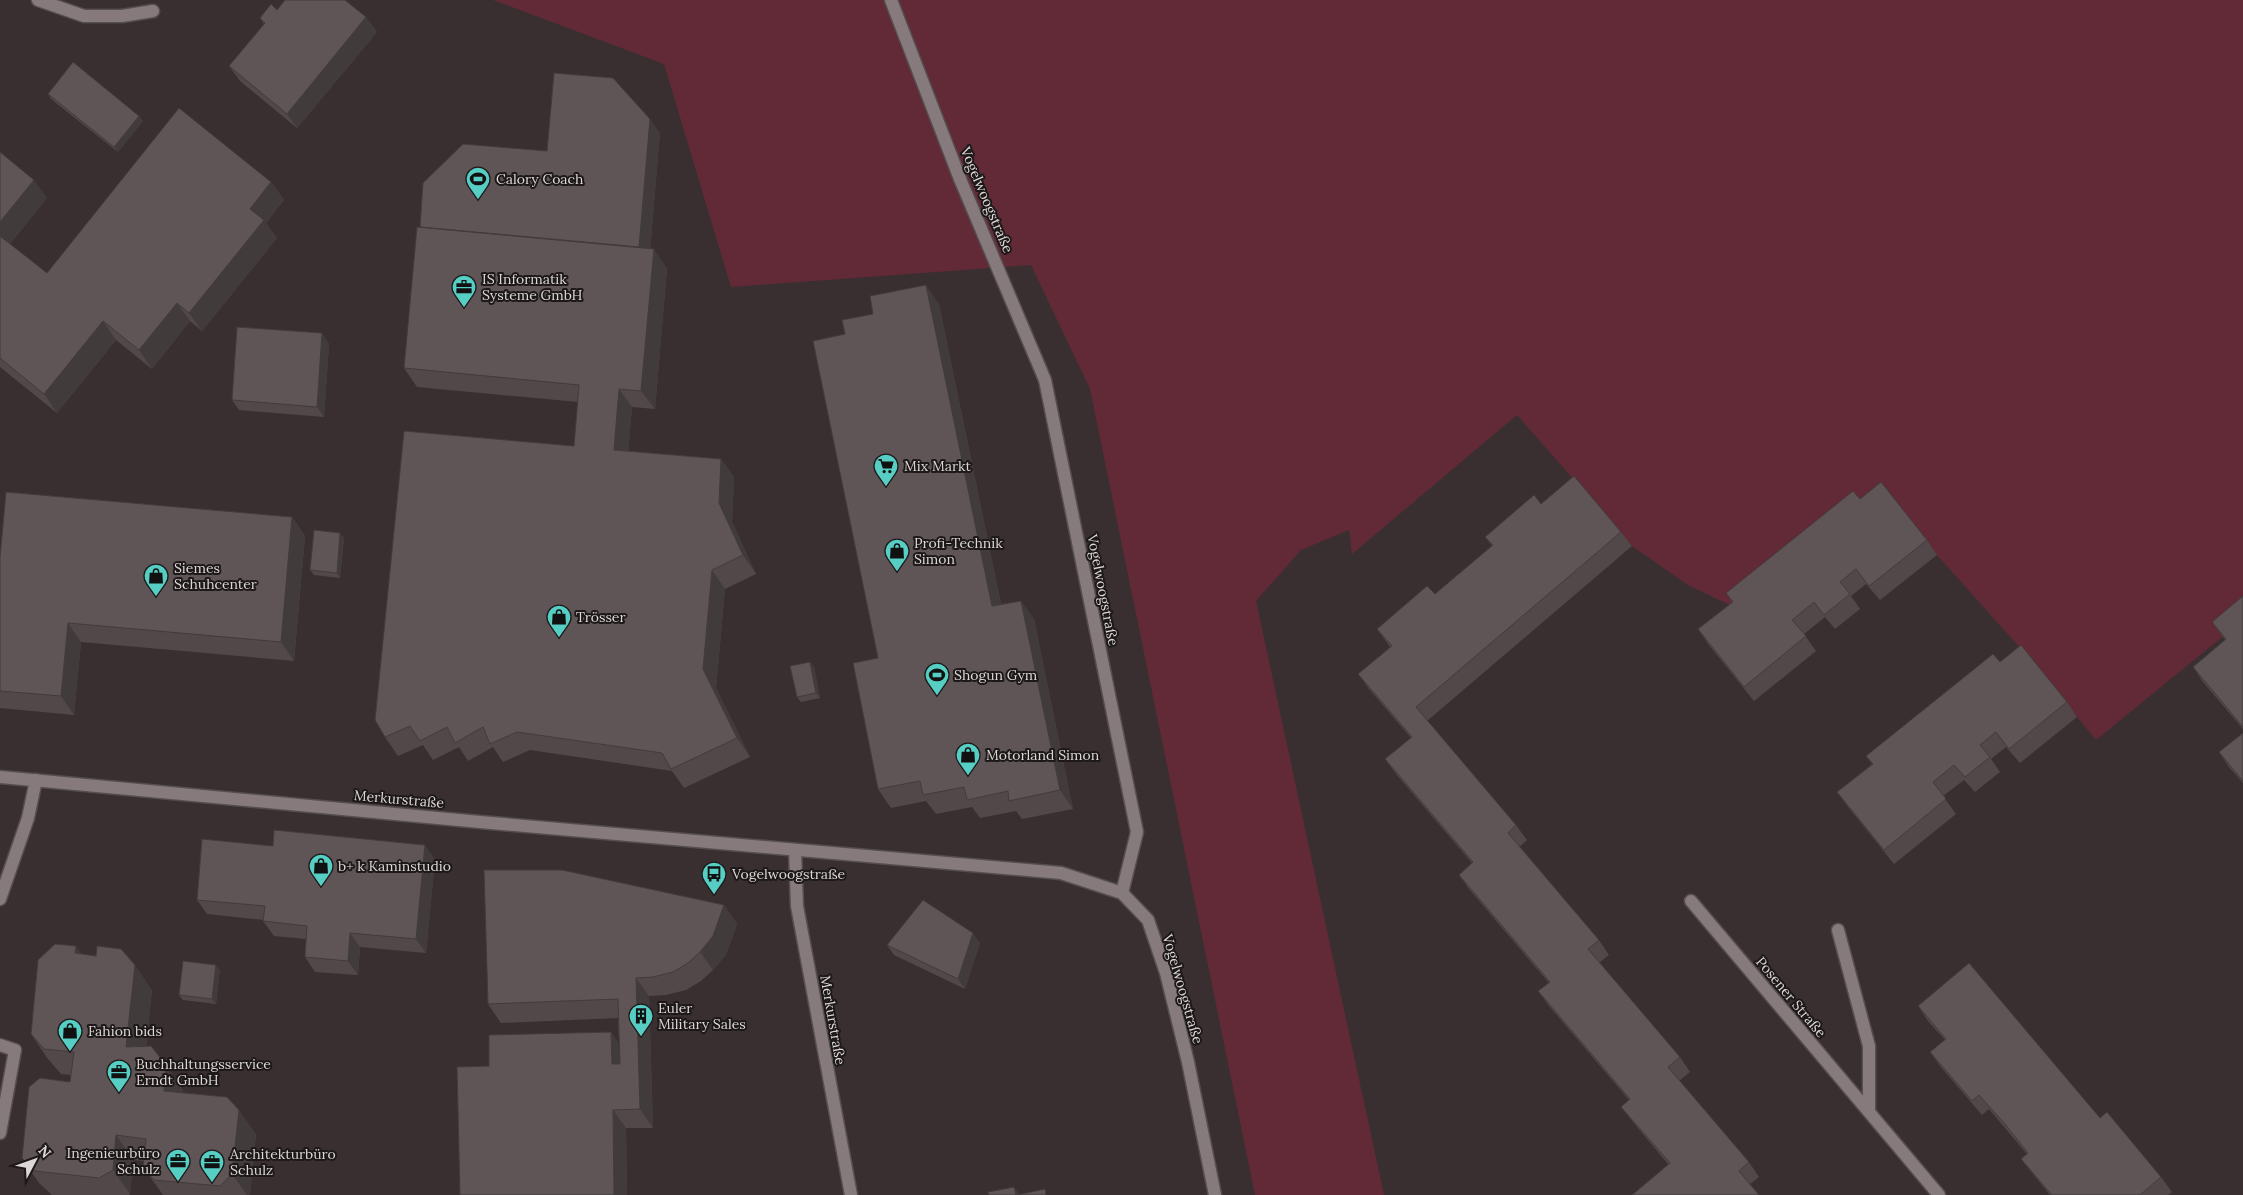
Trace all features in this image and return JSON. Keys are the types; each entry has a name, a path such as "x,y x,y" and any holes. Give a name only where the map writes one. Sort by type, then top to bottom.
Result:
{"street":[{"path":"38,0 84,16 122,16 154,11"},
{"name":"Vogelwoogstraße","path":"891,0 960,178 1045,380 1137,832 1122,892 1148,920 1166,973 1188,1062 1215,1195"},
{"name":"Merkurstraße","path":"0,777 1061,873 1122,892"},
{"path":"0,899 28,818 36,780"},
{"name":"Merkurstraße","path":"794,850 797,906 851,1195"},
{"name":"Posener Straße","path":"1691,901 1938,1195"},
{"path":"1838,930 1869,1046 1869,1112"},
{"path":"0,1045 15,1050 0,1133"}],"shaded area":[{"path":"493,0 2243,0 2243,620 2096,740 2031,660 1937,555 1891,497 1736,608 1688,585 1632,546 1517,415 1352,554 1349,530 1301,550 1256,601 1384,1195 1255,1195 1090,389 1031,265 731,287 664,64"}],"building":[{"path":"285,0 345,0 366,17 287,114 229,66 265,23 260,18 271,4 277,10"},
{"path":"73,62 139,116 114,147 48,94"},
{"path":"554,73 613,78 650,119 639,247 420,227 423,183 463,144 547,151"},
{"path":"179,108 271,182 250,209 264,220 189,313 177,303 139,350 103,321 44,394 0,358 0,236 47,273"},
{"path":"0,152 34,180 0,222"},
{"name":"Trösser","path":"417,227 654,249 641,391 619,389 614,450 721,459 719,503 743,555 712,570 703,669 737,738 671,769 662,753 517,732 490,744 483,727 455,743 447,727 420,741 410,726 385,737 375,720 404,431 574,446 579,385 404,368"},
{"path":"926,285 992,606 1021,601 1060,790 1009,801 1008,791 967,800 964,787 923,795 920,781 878,789 853,663 878,658 813,341 845,334 842,320 873,314 870,296"},
{"path":"237,327 322,333 317,407 232,400"},
{"path":"1574,476 1621,532 1416,707 1516,825 1508,833 1599,940 1588,949 1680,1057 1668,1067 1749,1162 1739,1171 1759,1195 1632,1195 1670,1163 1621,1107 1630,1099 1538,991 1550,982 1459,875 1473,862 1385,759 1412,737 1358,674 1392,646 1377,629 1427,586 1435,594 1493,545 1485,537 1534,495 1541,504"},
{"path":"1881,482 1927,540 1869,586 1856,569 1840,582 1850,594 1824,615 1814,602 1792,620 1806,636 1744,687 1698,629 1733,602 1726,593 1853,491 1860,499"},
{"name":"Siemes Schuhcenter","path":"6,492 292,517 281,642 68,623 61,696 0,691 0,557"},
{"path":"314,530 340,533 337,573 310,570"},
{"path":"2243,596 2243,727 2193,667 2226,639 2212,622"},
{"path":"2021,645 2067,702 2009,749 1996,732 1980,745 1990,757 1965,777 1954,765 1933,782 1946,799 1884,850 1837,792 1873,764 1866,756 1993,654 2000,662"},
{"path":"810,662 816,693 797,697 790,666"},
{"path":"2243,733 2243,781 2219,752"},
{"name":"b+ k Kaminstudio","path":"274,830 425,845 416,939 350,933 348,961 305,957 307,926 263,921 265,906 197,900 202,839 273,846"},
{"name":"Euler Military Sales","path":"484,870 562,870 724,905 713,936 688,963 673,972 653,977 636,978 640,1109 613,1110 614,1195 460,1195 457,1067 489,1066 489,1035 611,1032 612,1064 620,1064 618,999 488,1004"},
{"path":"923,900 973,933 958,979 887,945"},
{"path":"55,944 76,946 75,953 96,956 97,946 121,949 135,965 126,1047 151,1046 166,1065 164,1091 227,1097 239,1110 232,1174 220,1186 154,1180 143,1167 146,1139 116,1135 113,1170 99,1178 35,1171 22,1158 29,1087 40,1078 70,1082 74,1052 44,1049 31,1034 38,960"},
{"path":"183,961 216,965 212,999 179,995"},
{"path":"1969,963 2100,1118 2107,1112 2161,1177 2140,1195 2052,1195 2021,1159 2028,1153 2005,1124 1979,1095 1972,1101 1930,1052 1946,1039 1918,1006"},
{"path":"1014,1187 1016,1195 989,1195 988,1192"},
{"path":"1045,1189 1046,1195 1017,1195"}],"place":[{"name":"Calory Coach","path":"478,200"},
{"name":"IS Informatik Systeme GmbH","path":"464,308"},
{"name":"Mix Markt","path":"886,487"},
{"name":"Profi-Technik Simon","path":"897,572"},
{"name":"Siemes Schuhcenter","path":"156,597"},
{"name":"Trösser","path":"559,638"},
{"name":"Shogun Gym","path":"937,696"},
{"name":"Motorland Simon","path":"968,776"},
{"name":"b+ k Kaminstudio","path":"321,887"},
{"name":"Vogelwoogstraße","path":"714,895"},
{"name":"Euler Military Sales","path":"641,1037"},
{"name":"Fahion bids","path":"70,1052"},
{"name":"Buchhaltungsservice Erndt GmbH","path":"119,1093"},
{"name":"Ingenieurbüro Schulz","path":"178,1182"},
{"name":"Architekturbüro Schulz","path":"212,1183"}]}
